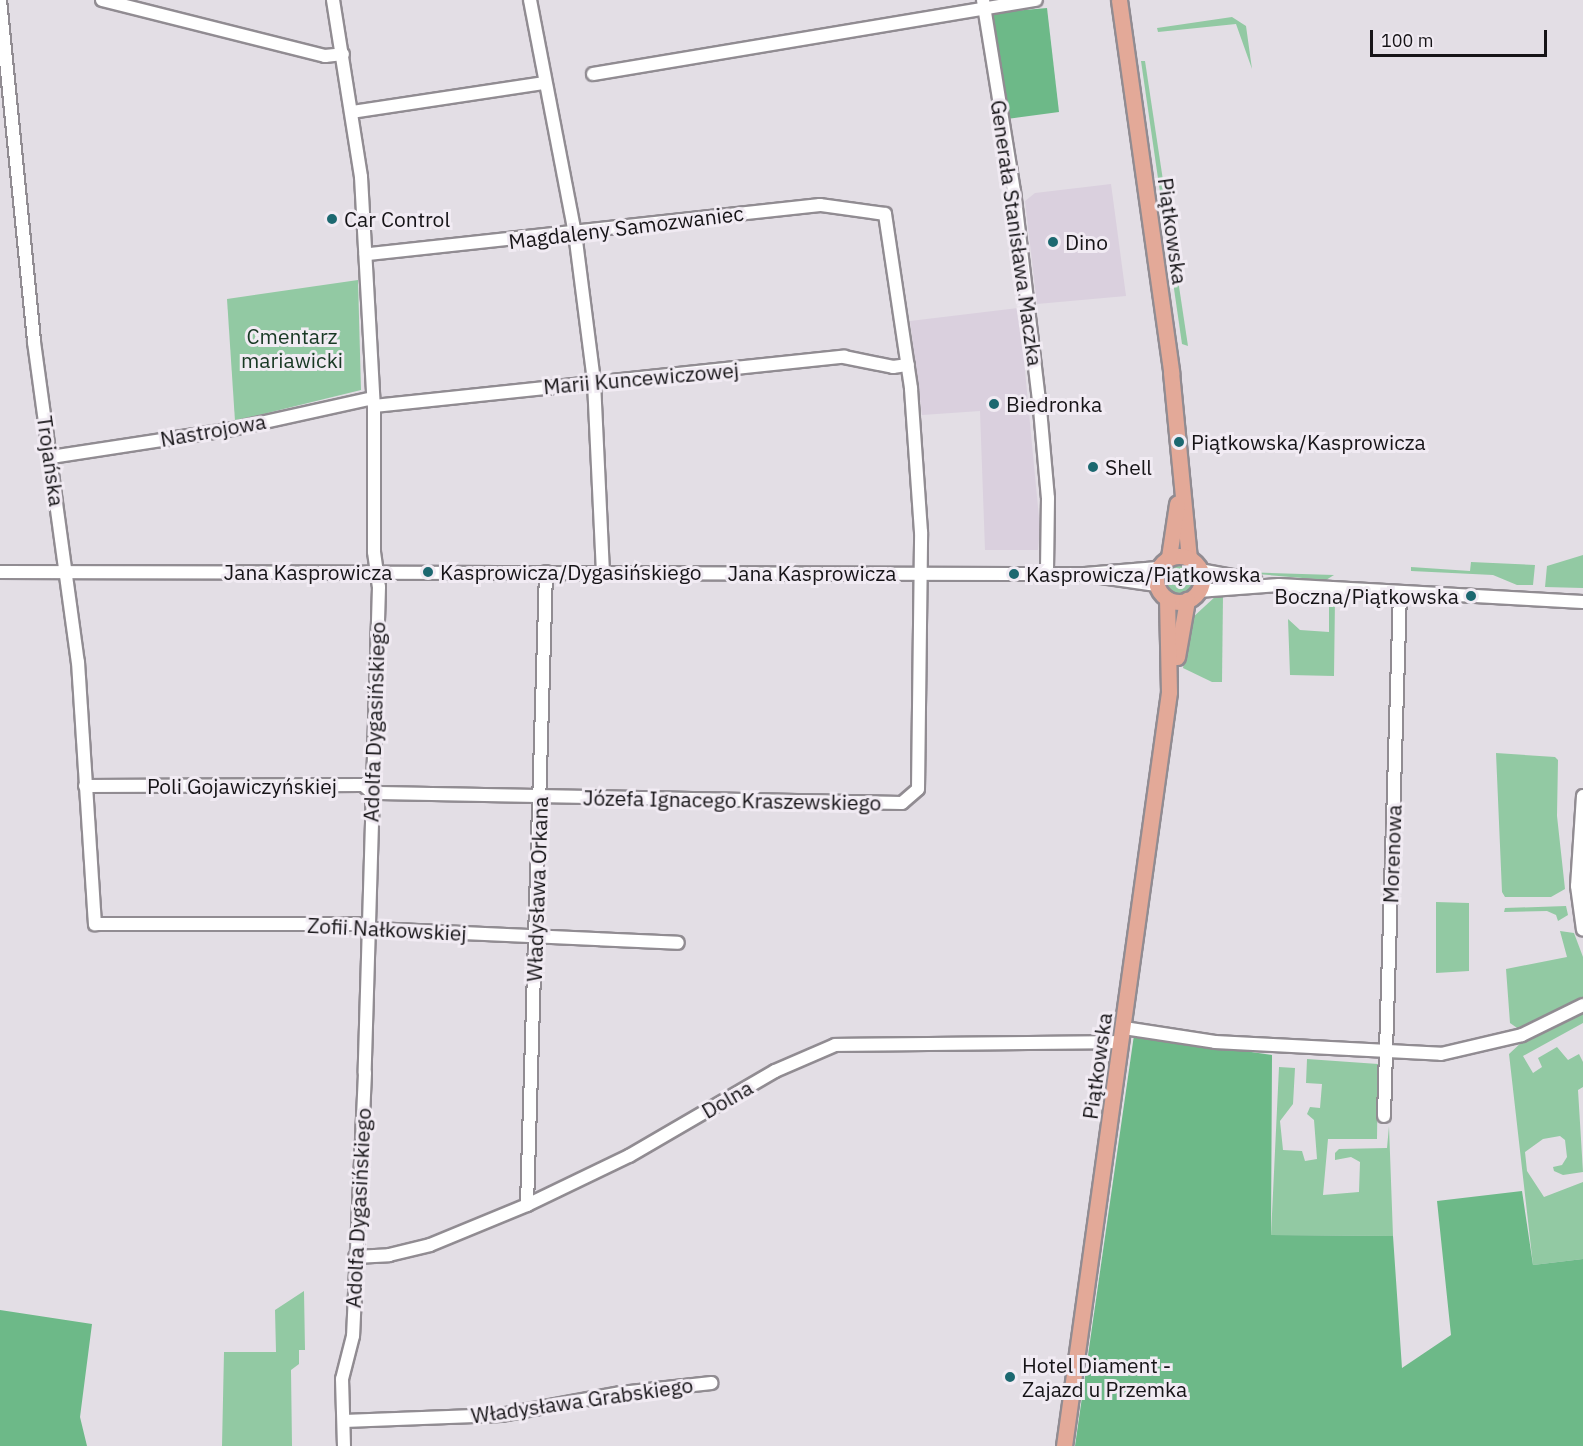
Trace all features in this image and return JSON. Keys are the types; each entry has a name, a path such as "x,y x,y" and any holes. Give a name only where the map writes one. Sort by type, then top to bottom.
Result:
{"main road":[{"name":"Piątkowska","path":"1119,0 1172,372 1189,558"},
{"name":"Piątkowska","path":"1164,562 1180,468"},
{"path":"1189,558 1200,570 1193,595 1167,599 1156,585 1164,562 1189,558"},
{"name":"Piątkowska","path":"1064,1446 1169,692 1193,595"},
{"name":"Piątkowska","path":"1167,599 1169,692"}],"street":[{"name":"Trojańska","path":"0,0 22,245 67,572 95,924"},
{"path":"102,0 325,56 343,54"},
{"name":"Adolfa Dygasińskiego","path":"333,0 352,112 366,254 373,402 376,572 379,592 353,1336 342,1379 344,1446"},
{"path":"530,0 544,83 575,234 594,382 603,572"},
{"path":"593,74 984,4 1036,0"},
{"name":"Generała Stanisława Maczka","path":"984,4 1014,191 1040,410 1048,498 1047,574"},
{"path":"352,112 544,83"},
{"name":"Magdaleny Samozwaniec","path":"366,254 575,234 820,205 885,214"},
{"name":"Józefa Ignacego Kraszewskiego","path":"540,798 902,803 918,789 921,532 908,365 885,214"},
{"name":"Marii Kuncewiczowej","path":"373,402 844,357 893,367 908,365"},
{"name":"Nastrojowa","path":"51,457 233,429 373,402"},
{"name":"Jana Kasprowicza","path":"0,572 1085,574 1164,562"},
{"path":"1200,570 1280,585 1583,602"},
{"name":"Władysława Orkana","path":"527,1206 546,572"},
{"name":"Jana Kasprowicza","path":"1085,574 1156,585"},
{"path":"1193,595 1280,585"},
{"name":"Morenowa","path":"1384,1116 1400,592"},
{"name":"Poli Gojawiczyńskiej","path":"85,786 363,785 371,792 540,798"},
{"path":"1583,796 1580,895 1583,930"},
{"name":"Zofii Nałkowskiej","path":"95,924 358,924 367,929 678,943"},
{"name":"Dolna","path":"355,1257 389,1255 430,1245 527,1206 629,1156 776,1071 835,1045 1123,1035 1442,1054 1488,1045 1522,1035 1583,1005"},
{"name":"Władysława Grabskiego","path":"344,1420 501,1415 621,1393 711,1383"}],"shaded area":[{"path":"1111,184 1126,296 1037,304 1025,201 1035,193"},
{"path":"1019,308 1040,528 1038,550 985,550 980,411 922,415 910,321"}],"green space":[{"path":"1047,8 1059,112 1007,119 990,20 993,13"},
{"path":"1232,17 1246,26 1252,69 1236,24 1158,32 1157,28"},
{"path":"1141,61 1145,61 1188,346 1182,344"},
{"name":"Cmentarz mariawicki","path":"358,280 361,390 235,421 227,299"},
{"path":"1583,555 1583,588 1545,587 1547,566"},
{"path":"1471,562 1535,565 1533,585 1517,585 1493,575 1411,571 1411,567 1470,571"},
{"path":"1179,564 1185,565 1193,573 1193,585 1185,593 1179,594 1173,593 1165,585 1164,579 1165,573 1173,565"},
{"path":"1234,572 1243,572 1334,575 1326,580"},
{"path":"1217,595 1223,595 1222,682 1212,682 1183,668 1191,619"},
{"path":"1320,598 1335,599 1334,676 1290,675 1288,619 1300,630 1329,632 1329,605 1320,605"},
{"path":"1496,753 1555,757 1558,760 1557,816 1565,889 1551,897 1505,897 1502,892"},
{"path":"1436,902 1469,903 1469,971 1436,973"},
{"path":"1566,906 1568,915 1558,921 1556,915 1547,911 1504,912 1505,908"},
{"path":"1560,931 1574,933 1583,957 1583,997 1520,1030 1510,1023 1506,969 1567,957"},
{"path":"1583,1011 1583,1023 1523,1056 1533,1073 1542,1067 1538,1058 1557,1047 1568,1060 1579,1054 1583,1062 1583,1087 1578,1090 1583,1172 1563,1175 1554,1171 1553,1167 1562,1165 1567,1157 1565,1140 1560,1136 1543,1139 1525,1152 1527,1171 1544,1197 1583,1182 1583,1259 1533,1265 1509,1054 1523,1041"},
{"path":"1134,1035 1272,1055 1271,1235 1393,1236 1402,1368 1451,1335 1437,1201 1522,1191 1533,1265 1583,1259 1583,1446 1075,1446"},
{"path":"1307,1059 1378,1064 1377,1139 1328,1139 1323,1195 1359,1192 1360,1162 1351,1157 1335,1160 1335,1153 1339,1149 1387,1148 1389,1126 1393,1236 1271,1235 1279,1067 1295,1068 1293,1104 1280,1121 1283,1150 1302,1151 1305,1161 1317,1159 1314,1120 1307,1114 1310,1107 1320,1108 1322,1084 1306,1083"},
{"path":"304,1291 305,1350 299,1350 299,1364 291,1370 292,1446 222,1446 224,1352 276,1352 275,1310"},
{"path":"0,1310 92,1324 80,1417 87,1446 0,1446"}],"place":[{"name":"Car Control","path":"332,219"},
{"name":"Dino","path":"1053,242"},
{"name":"Biedronka","path":"994,404"},
{"name":"Piątkowska/Kasprowicza","path":"1179,442"},
{"name":"Shell","path":"1093,467"},
{"name":"Kasprowicza/Dygasińskiego","path":"428,572"},
{"name":"Kasprowicza/Piątkowska","path":"1014,574"},
{"name":"Boczna/Piątkowska","path":"1471,596"},
{"name":"Hotel Diament - Zajazd u Przemka","path":"1010,1377"}]}
